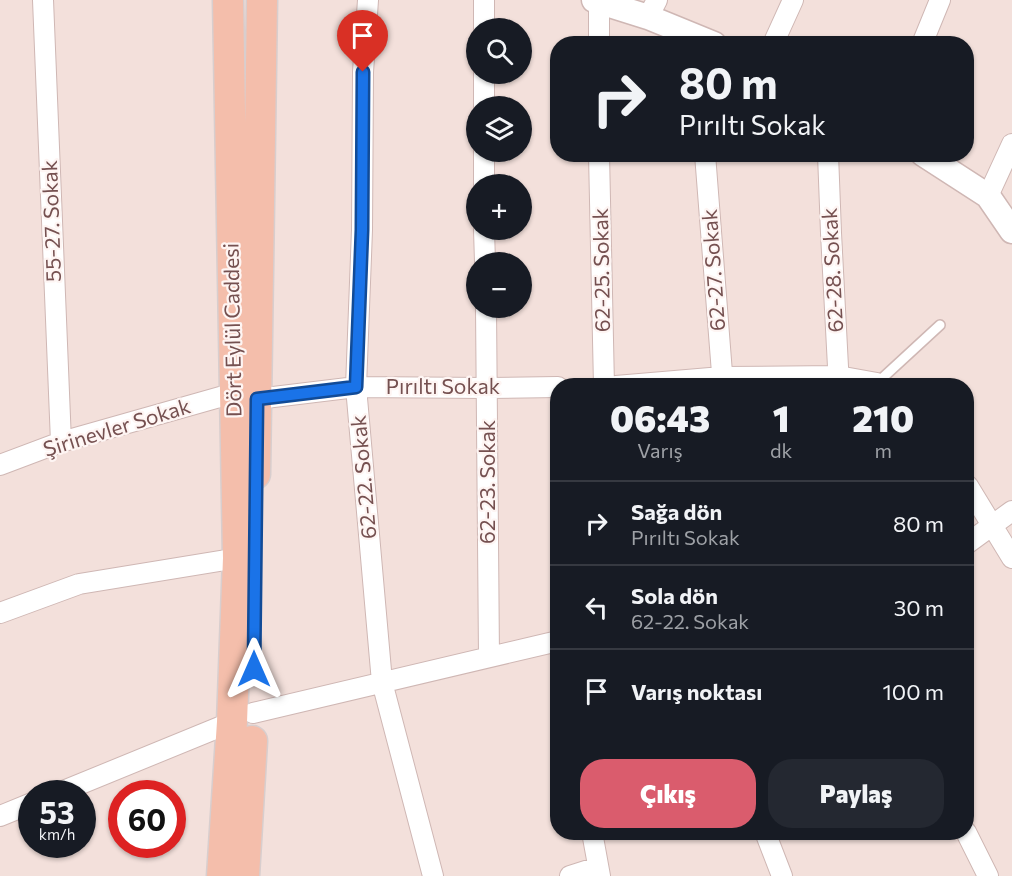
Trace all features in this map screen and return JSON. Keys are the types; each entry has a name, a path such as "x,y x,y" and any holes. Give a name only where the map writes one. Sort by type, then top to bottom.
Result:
{"main road":[{"name":"Dört Eylül Caddesi","path":"228,0 245,396 244,876"},
{"name":"Dört Eylül Caddesi","path":"222,876 243,718 238,558 262,0"}],"street":[{"name":"55-27. Sokak","path":"43,0 62,442"},
{"name":"62-22. Sokak","path":"368,0 363,72 362,230 356,387 382,682 433,876"},
{"path":"484,0 484,18"},
{"path":"777,36 793,0"},
{"path":"925,36 940,0"},
{"path":"598,36 596,1 653,9 695,36"},
{"path":"988,196 1012,144"},
{"name":"62-25. Sokak","path":"599,162 604,378"},
{"name":"62-27. Sokak","path":"706,162 722,378"},
{"name":"62-28. Sokak","path":"828,162 838,378"},
{"path":"935,162 988,196 1012,231"},
{"name":"62-23. Sokak","path":"486,318 489,657"},
{"name":"Pırıltı Sokak","path":"245,396 356,387 550,387"},
{"name":"Şirinevler Sokak","path":"0,465 62,442 245,396"},
{"path":"974,496 1012,558"},
{"path":"974,539 1012,511"},
{"path":"0,613 79,584 238,558"},
{"path":"90,780 243,718 382,682 550,643"},
{"path":"0,816 18,809"},
{"path":"570,876 599,872 593,840"},
{"path":"768,840 782,876"},
{"path":"970,840 988,876"}],"lane":[{"path":"884,378 940,325"}],"shaded area":[{"path":"0,0 1012,0 1012,876 0,876"}],"route":[{"path":"254,669 257,399 356,387 362,230 363,72"}]}
